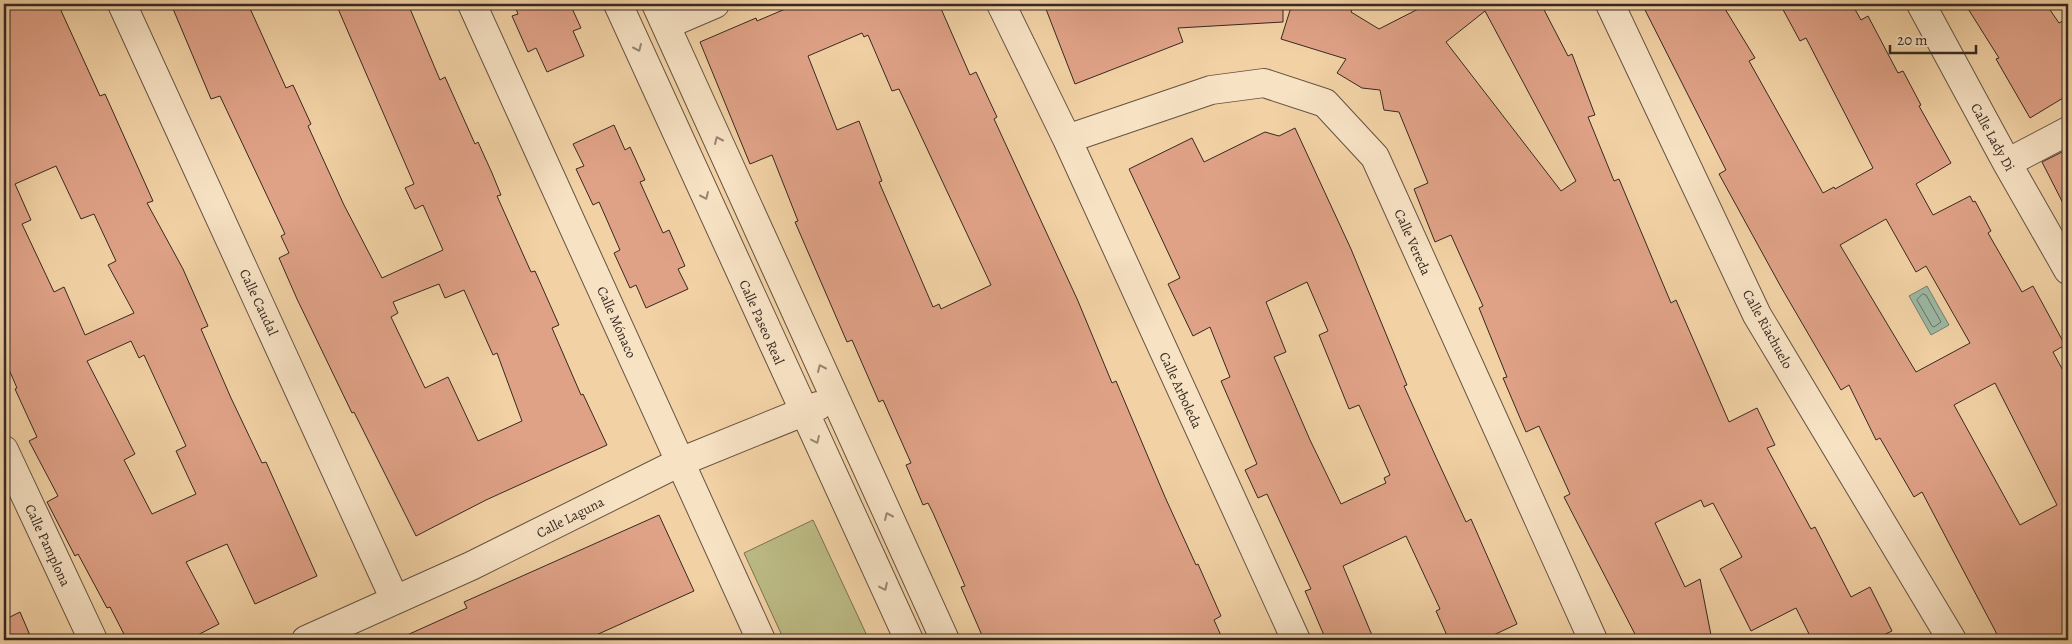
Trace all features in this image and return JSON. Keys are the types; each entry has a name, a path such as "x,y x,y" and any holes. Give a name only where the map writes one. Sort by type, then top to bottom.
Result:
{"street":[{"name":"Calle Caudal","path":"122,4 395,600"},
{"name":"Calle Mónaco","path":"472,4 761,640"},
{"name":"Calle Paseo Real","path":"618,4 908,640"},
{"path":"715,4 661,14 944,640"},
{"name":"Calle Arboleda","path":"1001,4 1066,139 1296,640"},
{"name":"Calle Riachuelo","path":"1610,4 1757,315 1952,640"},
{"name":"Calle Lady Di","path":"1921,4 2007,163 2068,270"},
{"name":"Calle Vereda","path":"1066,139 1211,90 1264,83 1325,103 1375,156 1593,640"},
{"path":"2007,163 2068,131"},
{"name":"Calle Laguna","path":"306,640 471,566 680,462 803,413 834,398"},
{"name":"Calle Pamplona","path":"4,450 93,640"}],"shaded area":[{"path":"813,520 869,640 784,640 744,553"}],"water":[{"path":"1927,286 1949,325 1931,335 1909,296"}],"building":[{"path":"4,4 58,4 100,96 105,94 153,201 147,203 183,269 208,326 201,329 231,398 262,463 266,462 317,576 255,604 227,544 186,562 219,624 188,640 127,640 110,607 107,608 78,554 75,556 47,502 58,496 29,441 37,437 15,389 17,388 4,358","holes":["56,166 81,219 94,214 116,261 108,265 134,313 85,335 64,287 54,292 22,224 31,220 15,184","131,341 139,358 144,355 186,446 176,451 196,494 152,514 124,460 135,454 87,361"]},
{"path":"171,4 248,4 286,88 293,85 311,124 308,126 344,205 382,278 443,250 423,205 415,209 405,188 414,184 336,4 408,4 440,80 445,77 475,144 478,142 492,173 501,195 497,196 531,272 535,271 559,325 552,328 581,395 583,394 607,445 486,500 416,536 354,412 352,413 279,258 289,253 281,236 285,234 220,96 211,99","holes":["439,284 445,298 464,290 493,355 497,353 522,421 478,441 448,377 425,388 391,317 398,313 393,302"]},
{"path":"514,4 570,4 581,28 573,31 584,56 547,72 536,48 528,52 512,16 518,14"},
{"path":"797,4 939,4 970,75 976,72 997,117 994,119 1078,301 1112,383 1116,381 1165,497 1196,565 1198,564 1221,616 1214,620 1223,640 984,640 961,587 965,586 933,513 928,503 923,505 906,465 911,463 883,400 879,402 852,340 847,342 795,222 798,221 772,155 750,164 700,42 756,18 757,21","holes":["862,33 864,37 868,35 892,91 899,89 991,285 941,309 939,304 933,307 879,182 882,181 859,121 837,130 808,56"]},
{"path":"1044,4 1283,4 1283,22 1178,28 1183,42 1075,84"},
{"path":"1292,4 1354,4 1351,12 1379,29 1428,4 1541,4 1568,56 1572,54 1595,115 1588,117 1614,181 1619,179 1671,303 1676,300 1729,422 1757,408 1775,445 1767,448 1811,529 1815,527 1851,597 1870,587 1892,631 1873,640 1812,640 1796,608 1751,631 1720,569 1742,557 1713,503 1704,507 1701,500 1655,523 1685,587 1700,579 1712,640 1638,640 1564,497 1570,494 1539,426 1526,432 1503,378 1507,377 1479,308 1483,306 1451,235 1435,242 1414,189 1428,183 1399,112 1384,110 1380,90 1362,88 1337,73 1346,59 1281,39","holes":["1485,11 1576,181 1561,191 1446,42"]},
{"path":"1642,4 1722,4 1755,58 1749,61 1823,193 1834,187 1835,189 1873,168 1806,38 1800,41 1780,4 1852,4 1861,20 1868,16 1898,73 1903,71 1921,105 1919,106 1951,163 1916,184 1933,215 1970,196 1973,202 1975,201 1991,231 1988,233 2022,292 2033,286 2065,345 2053,352 2068,380 2068,640 2000,640 1922,492 1914,497 1880,438 1876,440 1849,385 1841,390 1781,287 1719,174 1726,170","holes":["1886,219 1916,272 1926,266 1970,343 1916,372 1840,245","1995,383 2057,505 2020,525 1954,405"]},
{"path":"1965,4 2046,4 2059,23 2068,18 2068,95 2030,118 1996,59 1999,58"},
{"path":"614,125 625,150 630,147 645,180 640,182 663,233 669,230 685,266 678,269 688,289 646,308 636,285 630,288 614,253 620,250 599,202 593,205 576,169 584,166 573,144"},
{"path":"1295,128 1351,249 1407,385 1404,386 1466,522 1471,519 1517,624 1483,640 1449,640 1436,611 1440,609 1406,536 1343,566 1374,640 1326,640 1305,591 1311,589 1267,494 1258,498 1245,470 1257,464 1221,381 1230,377 1210,327 1193,336 1168,284 1180,278 1129,169 1192,138 1204,162 1265,132 1279,136","holes":["1307,282 1328,331 1319,335 1349,409 1359,405 1390,475 1384,478 1386,483 1341,504 1310,440 1274,357 1286,352 1266,302"]},
{"path":"2068,149 2068,213 2042,162"},
{"path":"659,515 694,591 585,640 396,640 467,608 464,602"},
{"path":"20,612 32,640 4,640 4,620"}]}
